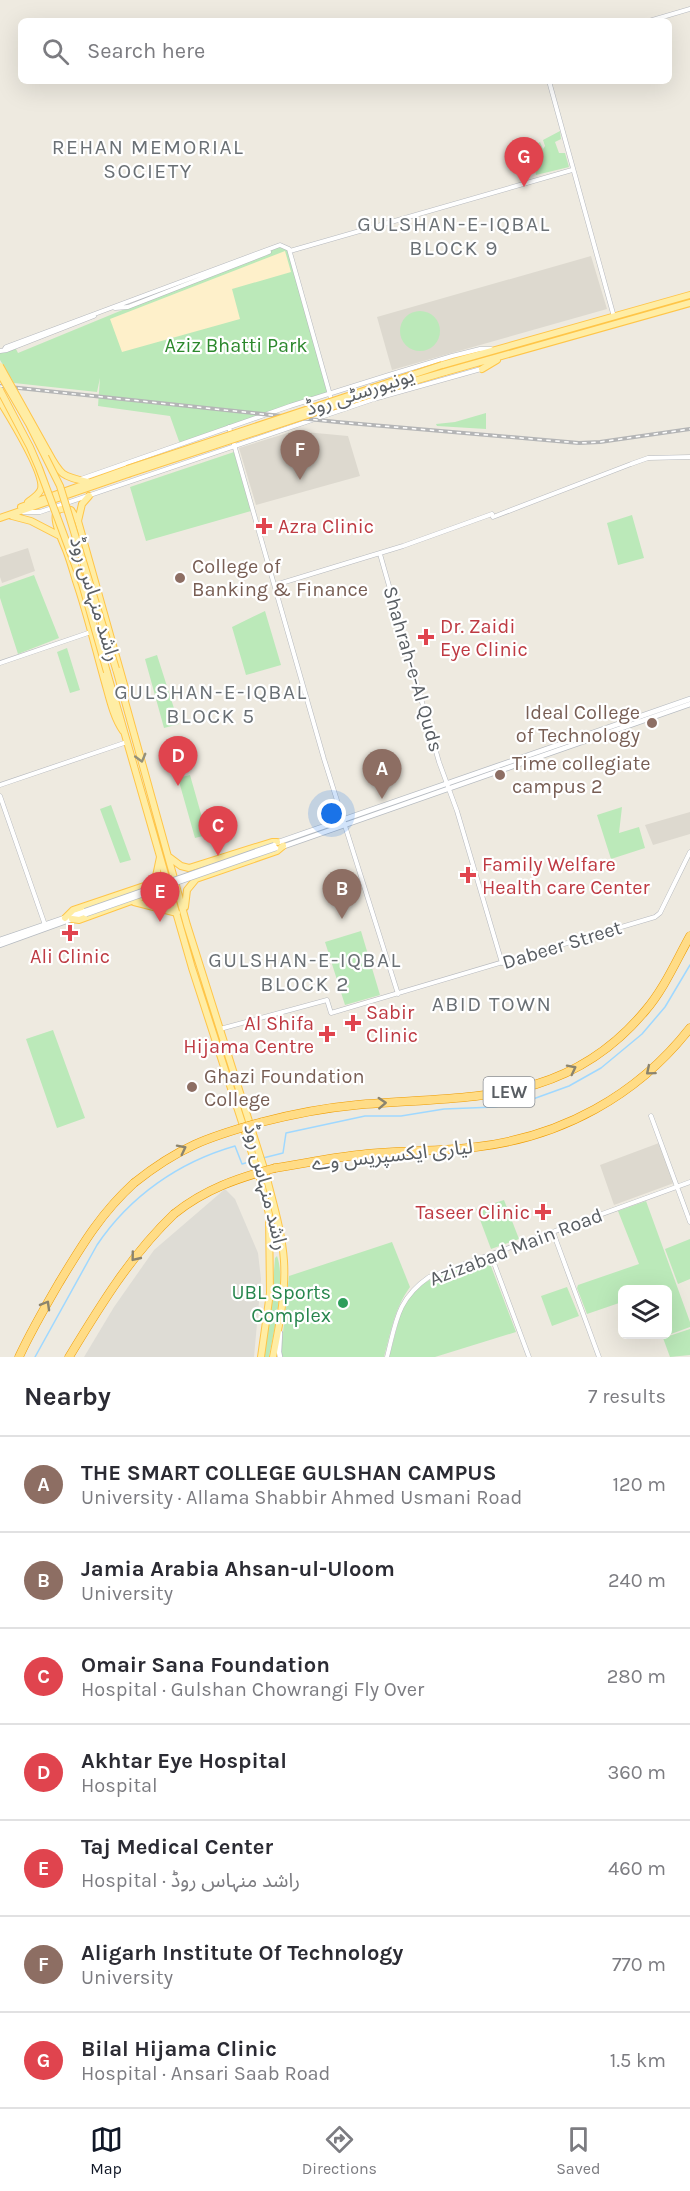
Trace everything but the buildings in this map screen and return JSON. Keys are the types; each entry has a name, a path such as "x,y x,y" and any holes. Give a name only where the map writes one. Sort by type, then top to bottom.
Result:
{"highway":[{"name":"LEW","path":"19,1357 39,1318 97,1222 134,1183 172,1154 206,1138 302,1112 356,1105 491,1095 555,1078 596,1055 640,1017 662,987 690,936"},
{"name":"لیاری ایکسپریس وے","path":"69,1357 108,1294 151,1237 185,1205 212,1189 276,1168 356,1155 475,1147 516,1141 555,1128 591,1112 630,1088 658,1064 690,1028"}],"main road":[{"name":"یونیورسٹی روڈ","path":"503,352 690,295"},
{"name":"یونیورسٹی روڈ","path":"0,516 444,368 690,303"},
{"path":"482,369 503,352"},
{"path":"0,366 60,472 77,480 89,482"},
{"name":"راشد منہاس روڈ","path":"0,374 29,424 60,486 116,669 201,967 203,989 246,1121"},
{"name":"راشد منہاس روڈ","path":"0,390 39,468 82,584 192,968 220,1029 262,1175 284,1261 283,1294 273,1357"},
{"path":"0,400 23,441 41,482 39,493 21,509"},
{"path":"41,482 51,488 56,486 60,472"},
{"name":"یونیورسٹی روڈ","path":"0,516 9,515 67,489 127,472"},
{"path":"67,489 77,480"},
{"path":"78,521 82,504 89,496"},
{"path":"125,702 125,688 78,521 71,510 66,509 57,512 55,523 58,535 72,570 119,726 127,739"},
{"path":"9,515 21,517 58,535"},
{"path":"72,570 91,566"},
{"path":"0,945 690,699"},
{"path":"448,786 690,704"},
{"path":"169,856 181,866 189,868 272,842 278,845"},
{"path":"185,917 187,890 196,879 277,851 278,845"},
{"path":"68,919 73,910 147,885 158,872 160,853"},
{"path":"0,940 45,924 68,919 80,920 148,896 156,895 168,901 177,913"},
{"path":"130,902 141,902 177,913"},
{"path":"192,968 197,974 200,973 201,967"},
{"name":"راشد منہاس روڈ","path":"261,1357 270,1293 271,1259 269,1214 262,1175"},
{"path":"271,1259 275,1254 280,1260 283,1294"},
{"path":"279,1327 280,1357"}],"street":[{"path":"659,18 690,9"},
{"path":"550,84 614,317"},
{"path":"290,251 572,170"},
{"path":"2,350 73,321 282,245 290,251 335,412"},
{"path":"77,480 229,427 452,356 480,350 503,352"},
{"path":"21,509 40,512 335,412 482,369"},
{"path":"229,427 310,710 398,994"},
{"path":"275,585 380,554 648,458 690,457"},
{"name":"Shahrah-e-Al Quds","path":"380,554 502,963"},
{"path":"0,663 91,632"},
{"path":"0,785 127,739"},
{"path":"0,796 45,924"},
{"name":"Dabeer Street","path":"220,1029 327,1000 331,1013 658,915 690,852"},
{"path":"651,1116 690,1222"},
{"name":"Azizabad Main Road","path":"387,1357 405,1298 429,1277 690,1182"},
{"path":"553,1232 599,1357"},
{"path":"491,1255 529,1357"}],"shaded area":[{"path":"591,256 607,309 392,370 377,317"},
{"path":"294,431 348,436 360,476 256,505 239,448"},
{"path":"28,548 35,571 2,583 0,557"},
{"path":"690,812 690,834 653,845 645,825"},
{"path":"659,1143 674,1183 614,1205 600,1165"},
{"path":"225,1189 235,1199 258,1253 261,1279 254,1357 84,1357 114,1307 154,1250"}],"green space":[{"path":"560,131 561,139 555,142 559,153 565,153 569,167 536,175 530,148 540,142 543,149 545,146 543,140"},
{"name":"Aziz Bhatti Park","path":"280,245 290,251 329,393 180,444 170,416 98,406 100,378 97,392 14,383 0,360 0,353 15,347 18,353"},
{"path":"420,311 428,312 434,317 439,323 439,339 434,345 428,350 420,351 412,350 406,345 401,339 400,331 401,323 406,317 412,312"},
{"path":"486,413 486,429 437,426 436,424 455,422"},
{"path":"234,452 251,511 146,541 130,487"},
{"path":"632,515 644,558 618,565 607,523"},
{"path":"34,575 59,638 18,654 0,598 0,587"},
{"path":"265,611 281,665 246,675 232,627"},
{"path":"67,648 80,690 70,693 57,652"},
{"path":"157,655 179,724 164,728 145,659"},
{"path":"190,775 207,835 195,838 178,778"},
{"path":"111,805 131,860 120,863 100,809"},
{"path":"622,807 619,833 639,827 645,848 611,859 597,815"},
{"path":"361,931 380,995 345,1005 325,942"},
{"path":"53,1030 85,1118 57,1128 26,1039"},
{"path":"504,1200 519,1239 491,1249 476,1209"},
{"path":"646,1201 690,1327 672,1334 672,1285 618,1285 618,1303 587,1314 577,1288 578,1285 639,1264 618,1211"},
{"path":"690,1239 690,1279 678,1284 665,1249"},
{"name":"UBL Sports Complex","path":"392,1242 410,1287 397,1312 384,1357 283,1357 281,1352 289,1276"},
{"path":"277,1256 280,1292 269,1357 263,1357 275,1258"},
{"path":"489,1261 516,1332 435,1357 389,1357 403,1308 417,1288 452,1271"},
{"path":"567,1287 579,1316 552,1326 541,1296"},
{"path":"690,1329 690,1355 670,1357 663,1339 672,1339 672,1335"}],"sand":[{"path":"285,251 291,272 232,289 240,319 122,352 110,319"}],"waterway":[{"path":"263,1158 283,1153 286,1133 365,1116 401,1116 444,1109 495,1107 533,1099 569,1086 601,1068 642,1034 665,1007 690,965"},
{"path":"35,1357 97,1245 110,1227 140,1196 175,1171 194,1161 235,1146 242,1164 253,1161"}],"railway":[{"path":"0,386 337,422 579,443 690,429"}],"place":[{"name":"Bilal Hijama Clinic","path":"524,187"},
{"name":"Aligarh Institute Of Technology","path":"300,480"},
{"name":"Azra Clinic","path":"264,526"},
{"name":"College of Banking & Finance","path":"180,578"},
{"name":"Dr. Zaidi Eye Clinic","path":"426,637"},
{"name":"Ideal College of Technology","path":"652,723"},
{"name":"Time collegiate campus 2","path":"500,775"},
{"name":"Akhtar Eye Hospital","path":"178,786"},
{"name":"THE SMART COLLEGE GULSHAN CAMPUS","path":"382,799"},
{"name":"Omair Sana Foundation","path":"218,856"},
{"name":"Family Welfare Health care Center","path":"468,875"},
{"name":"Jamia Arabia Ahsan-ul-Uloom","path":"342,919"},
{"name":"Taj Medical Center","path":"160,922"},
{"name":"Ali Clinic","path":"70,933"},
{"name":"Sabir Clinic","path":"353,1023"},
{"name":"Al Shifa Hijama Centre","path":"327,1034"},
{"name":"Ghazi Foundation College","path":"192,1087"},
{"name":"Taseer Clinic","path":"543,1212"},
{"name":"UBL Sports Complex","path":"343,1303"}],"district":[{"name":"REHAN MEMORIAL SOCIETY","path":"148,159"},
{"name":"GULSHAN-E-IQBAL BLOCK 9","path":"454,236"},
{"name":"GULSHAN-E-IQBAL BLOCK 5","path":"211,704"},
{"name":"GULSHAN-E-IQBAL BLOCK 2","path":"305,972"},
{"name":"ABID TOWN","path":"492,1004"}]}
